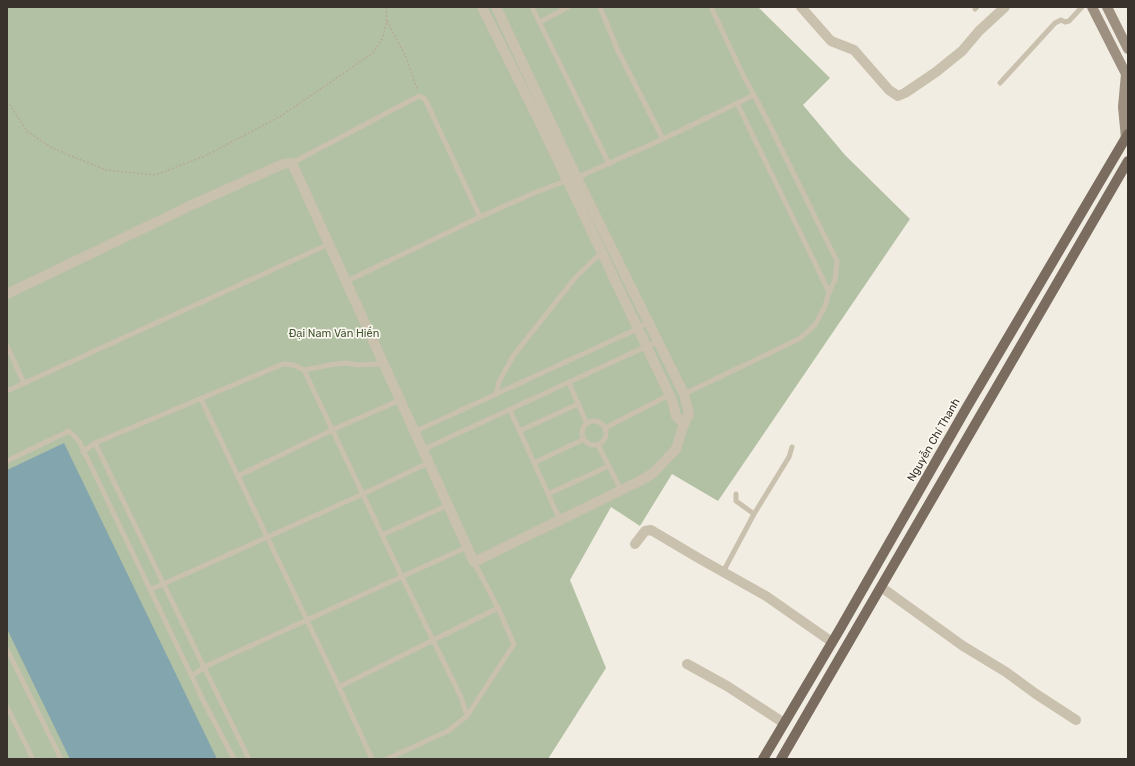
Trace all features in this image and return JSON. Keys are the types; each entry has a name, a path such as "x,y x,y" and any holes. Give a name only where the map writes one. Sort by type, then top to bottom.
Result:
{"main road":[{"path":"1092,7 1127,76 1123,107 1127,136"},
{"path":"1107,7 1127,46"},
{"name":"Nguyễn Chí Thanh","path":"763,759 1127,136"},
{"path":"781,759 1048,299 1125,170 1128,161"},
{"path":"1036,291 1048,299"},
{"path":"832,642 844,651"}],"street":[{"path":"7,294 203,200 283,164 292,163 474,562 653,473 676,449 684,424 689,414 684,394 649,321 572,179 482,7"},
{"path":"496,7 572,179 601,253 669,395 676,416 684,424"},
{"path":"800,7 831,41 854,50 889,90 898,96 905,93 936,72 957,55 979,31 1005,7"},
{"path":"635,544 645,531 652,530 766,596 832,642"},
{"path":"881,587 963,646 1006,672 1076,720"},
{"path":"687,664 727,686 784,723"}],"lane":[{"path":"532,7 609,164"},
{"path":"540,22 568,7"},
{"path":"600,7 618,51 663,139"},
{"path":"684,394 799,339 815,325 825,306 829,292 835,280 837,260 744,77 711,7"},
{"path":"1000,83 1055,23 1061,20 1065,22 1069,21 1082,7"},
{"path":"345,282 480,217 534,193 609,164 754,95"},
{"path":"292,163 419,96 425,99 480,217"},
{"path":"737,103 829,292"},
{"path":"7,391 329,244"},
{"path":"496,395 499,382 514,356 575,278 601,253"},
{"path":"414,432 637,329 649,321"},
{"path":"422,450 646,348 658,341"},
{"path":"7,346 24,383"},
{"path":"83,452 95,443 283,364 294,365 304,370 347,363 358,365 384,364"},
{"path":"304,370 402,577 461,697 467,716"},
{"path":"569,383 587,424"},
{"path":"605,428 669,395"},
{"path":"201,399 372,759"},
{"path":"238,476 332,430 400,400"},
{"path":"519,431 578,404"},
{"path":"510,410 560,520"},
{"path":"590,422 599,422 605,428 605,440 598,445 590,445 584,439 582,431 590,422"},
{"path":"7,461 69,432 79,441 150,590 234,759"},
{"path":"534,462 584,439"},
{"path":"95,443 249,759"},
{"path":"598,445 621,490"},
{"path":"723,572 754,514 789,457 792,447"},
{"path":"150,590 428,463"},
{"path":"548,494 609,466"},
{"path":"736,494 736,501 754,514"},
{"path":"382,535 448,505"},
{"path":"192,676 204,666 467,548"},
{"path":"387,759 448,731 467,716 514,644 498,608 474,562"},
{"path":"339,687 498,608"},
{"path":"7,649 61,759"},
{"path":"7,707 33,759"}],"path":[{"path":"7,101 27,131 52,148 106,170 154,175 205,156 281,116 373,53 382,39 387,21 386,7"},
{"path":"387,21 406,57 419,96"}],"green space":[{"name":"Đại Nam Văn Hiến","path":"7,7 758,7 830,78 803,105 845,155 910,219 718,501 672,474 640,526 611,507 570,580 606,668 548,759 7,759"}],"water":[{"path":"64,443 217,759 70,759 7,629 7,470"}]}
